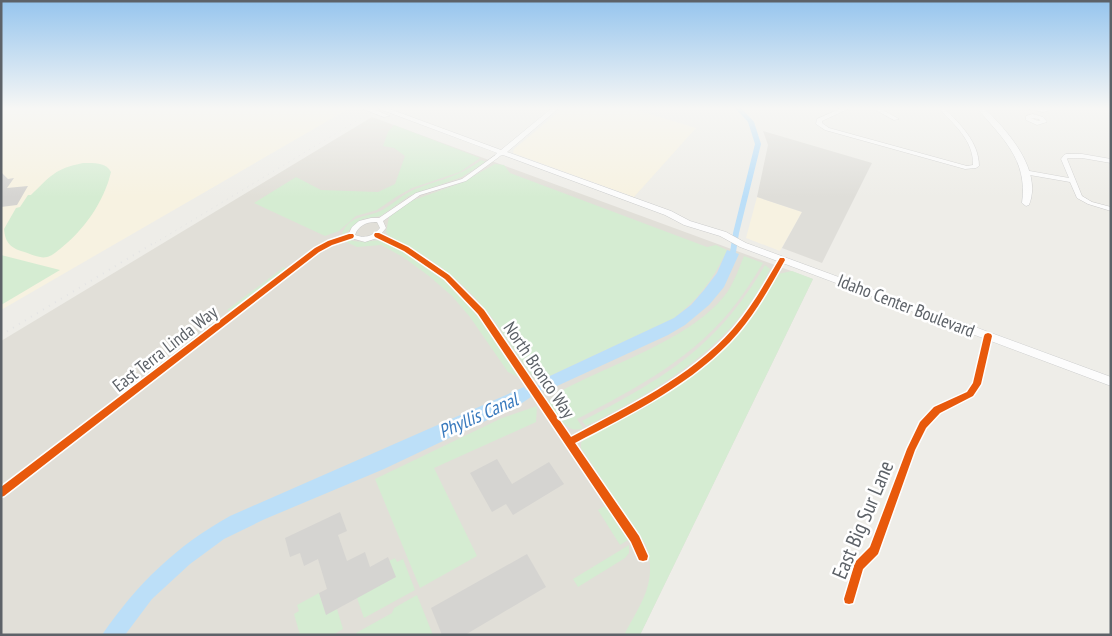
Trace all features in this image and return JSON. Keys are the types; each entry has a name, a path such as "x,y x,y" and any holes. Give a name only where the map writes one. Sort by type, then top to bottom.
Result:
{"main road":[{"name":"Idaho Center Boulevard","path":"452,138 668,213 674,218 692,225 695,230 721,240 730,240 741,244 1111,382"},
{"name":"Idaho Center Boulevard","path":"457,138 500,154"},
{"path":"500,154 520,138"},
{"path":"1008,138 1018,154 1023,170 1028,196 1026,203"}],"street":[{"path":"858,138 967,168 977,164 973,150 966,138"},
{"path":"380,220 383,228 377,235 362,240 351,236 354,229 364,222 380,220 418,194 464,180 500,154"},
{"path":"1111,161 1082,156 1066,156 1064,159 1079,197 1111,209"},
{"path":"1023,170 1072,178"},
{"name":"North Bronco Way","path":"377,235 406,249 447,277 481,312 635,539 643,556"},
{"name":"East Terra Linda Way","path":"1,494 317,250 330,243 351,236"},
{"path":"569,442 675,384 702,362 752,310 782,260"},
{"name":"East Big Sur Lane","path":"849,599 859,566 874,550 911,449 923,425 938,410 970,394 977,384 988,336"}],"shaded area":[{"path":"1,138 299,138 1,310"},
{"path":"338,138 428,138 813,279 640,635 1,635 1,341"},
{"path":"528,138 687,138 634,197 513,153 514,149"},
{"path":"765,138 786,138 872,163 822,263 782,248 802,212 757,197 768,145"},
{"path":"757,197 802,212 780,251 746,238"}],"green space":[{"path":"386,138 427,138 480,158 460,172 412,188 377,210 356,216 339,231 325,236 254,203 296,177 321,190 378,192 395,184 405,156 394,148 383,146"},
{"path":"481,160 486,162 462,177 409,196 381,216 363,219 342,236 351,221 378,212 411,191 455,175"},
{"path":"83,163 103,165 111,172 98,205 85,224 60,249 47,257 34,256 11,245 5,237 4,229 16,208 20,207 28,195 31,195 54,174 65,168"},
{"path":"495,164 504,165 510,173 707,247 716,245 727,250 717,270 705,287 674,318 537,382 493,319 459,282 419,252 389,236 386,232 389,217 411,201 461,183"},
{"path":"344,241 359,242 388,242 432,270 474,312 522,379 508,372 470,317 452,296 429,276 403,257 381,245 357,247"},
{"path":"1,255 60,270 1,305"},
{"path":"744,256 763,263 738,301 704,339 643,383 577,419 583,428 571,429 562,422 548,401 561,391 651,348 695,323 713,308 728,291"},
{"path":"765,265 770,269 755,296 737,321 716,343 667,381 586,426 582,421 639,390 687,358 728,318"},
{"path":"284,267 286,270 233,311 227,310"},
{"path":"792,271 813,279 640,635 624,635 646,592 650,570 649,558 646,545 581,448 581,443 584,439 644,408 691,377 721,351 756,312 778,274"},
{"path":"537,406 536,422 434,468 477,556 420,588 375,479 502,418"},
{"path":"605,506 628,540 620,545 598,510"},
{"path":"629,545 629,553 625,558 578,587 573,579"},
{"path":"395,558 397,562 403,559 415,590 364,618 357,598 389,561"},
{"path":"319,593 326,614 337,609 343,629 333,635 300,635 294,614 299,611 297,605"},
{"path":"417,595 433,635 357,635 356,633 392,613 394,608"}],"water":[{"path":"727,250 739,254 724,287 709,305 685,325 668,335 544,392 537,382 674,318 691,305 717,273"},
{"path":"524,387 531,397 519,405 384,469 265,519 224,539 190,564 152,599 125,635 102,635 129,599 175,553 230,516"}],"building":[{"path":"1,172 8,179 14,178 7,188 28,186 17,205 1,207"},
{"path":"497,459 512,484 549,462 564,484 513,515 506,504 492,512 470,473"},
{"path":"340,512 347,531 338,535 347,561 365,552 370,567 388,557 396,577 326,615 319,593 327,589 318,559 304,566 300,553 290,557 285,538"},
{"path":"527,554 546,587 465,635 442,635 431,608"}],"waterway":[{"name":"Phyllis Canal","path":"730,260 758,144 756,138"},
{"name":"Phyllis Canal","path":"519,397 550,383"}],"railway":[{"path":"155,243 329,138"},
{"path":"1,335 157,241"}],"cycle path":[{"path":"377,235 406,249 447,277 481,312 635,539 643,556"},
{"path":"1,493 317,250 330,243 351,236"},
{"path":"569,442 645,401 693,370 715,352 735,332 753,309 782,260"},
{"path":"849,599 859,566 874,550 911,449 923,425 937,410 970,394 977,384 988,336"}]}
